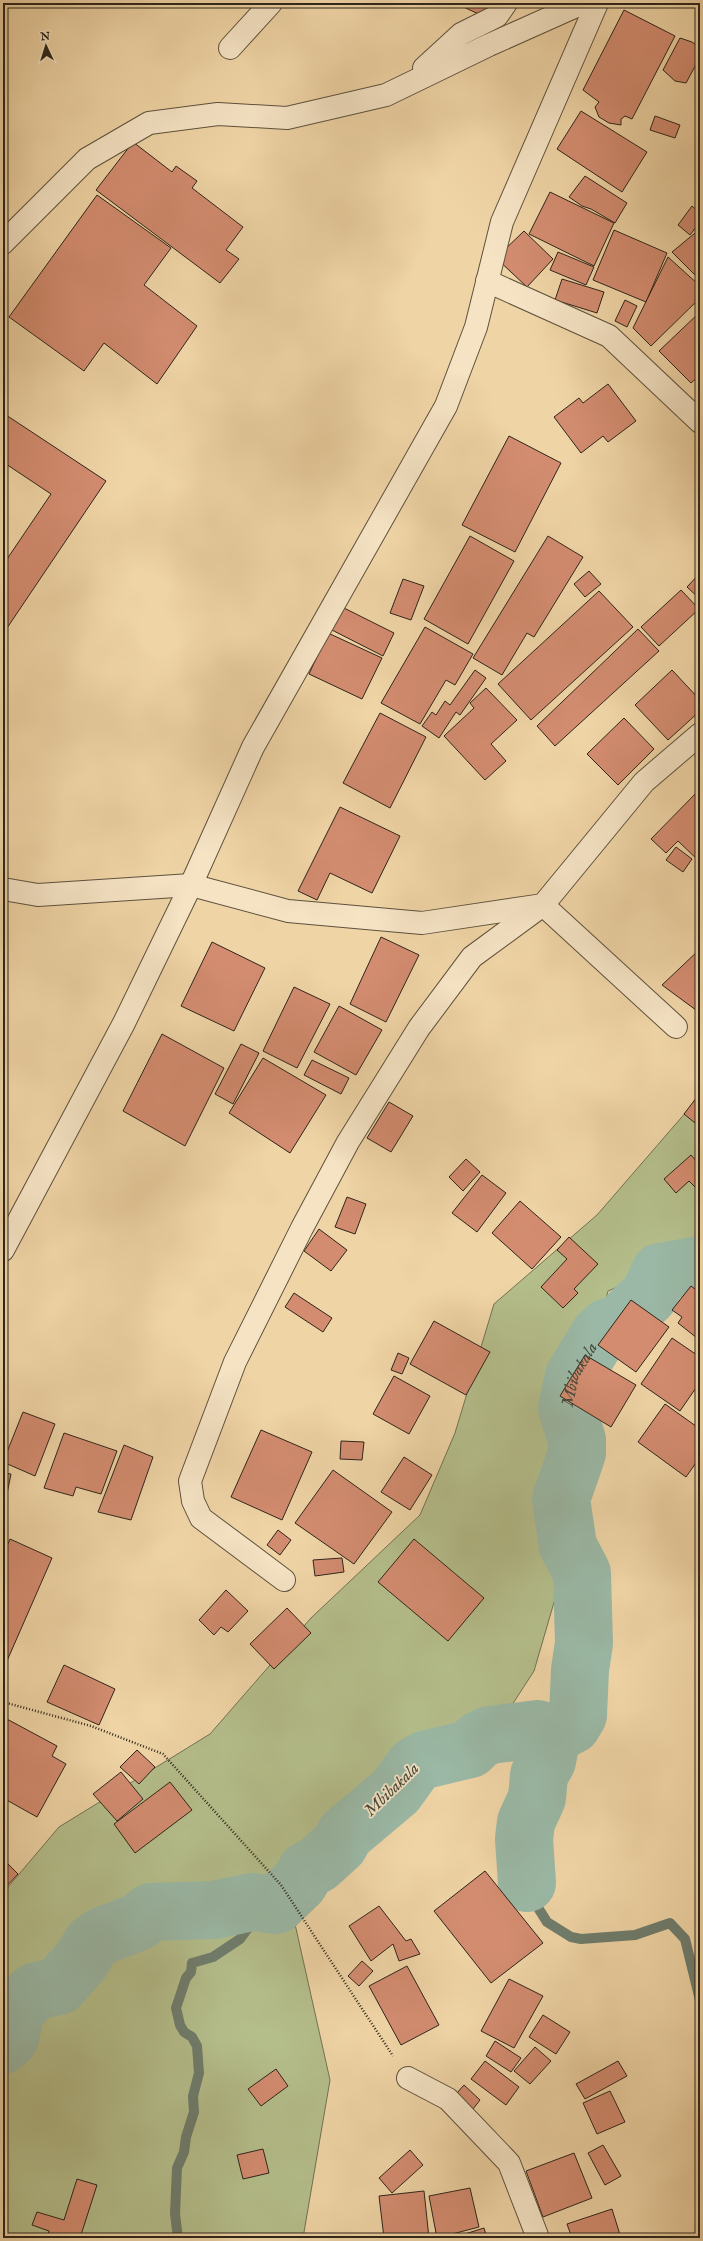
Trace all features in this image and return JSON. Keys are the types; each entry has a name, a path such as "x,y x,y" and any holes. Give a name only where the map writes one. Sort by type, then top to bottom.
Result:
{"street":[{"path":"230,48 271,3"},
{"path":"386,95 433,61 461,34 497,16 506,3"},
{"path":"3,243 87,159 149,123 218,114 287,118 386,95 490,45 583,3"},
{"path":"3,1250 124,1023 191,885 253,747 446,406 476,327 502,222 597,3"},
{"path":"487,281 609,336 700,422"},
{"path":"284,1580 201,1518 193,1501 190,1481 235,1362 302,1228 348,1142 419,1028 472,957 543,905 644,782 700,734"},
{"path":"3,890 38,894 191,885 288,911 422,924 543,905"},
{"path":"543,905 676,1027"},
{"path":"408,2078 448,2099 509,2164 538,2238"}],"path":[{"path":"3,1702 17,1704 91,1726 163,1754 281,1885 382,2042 408,2078"}],"green space":[{"name":"Mbibakala","path":"700,1096 700,1252 608,1291 576,1425 564,1568 534,1671 475,1762 376,1812 295,1924 330,2080 303,2238 3,2238 3,1893 59,1827 210,1734 311,1618 420,1515 455,1433 494,1304 597,1215"}],"building":[{"path":"455,3 491,3 485,17"},
{"path":"624,10 675,36 632,119 625,116 621,119 621,125 609,123 599,117 595,107 599,102 583,90"},
{"path":"680,38 692,42 700,48 700,57 686,83 675,81 663,70"},
{"path":"581,111 647,152 622,192 557,149"},
{"path":"655,116 680,125 675,138 650,130"},
{"path":"133,142 172,172 176,166 197,181 192,188 243,227 226,250 239,259 220,283 96,190"},
{"path":"585,176 627,203 615,223 591,209 582,206 569,197"},
{"path":"550,192 614,223 594,266 529,234"},
{"path":"97,195 171,248 144,285 197,326 157,384 104,343 84,371 9,317"},
{"path":"692,206 700,213 700,222 690,235 678,225"},
{"path":"700,229 700,280 672,252"},
{"path":"614,230 667,253 646,302 593,280"},
{"path":"524,231 553,259 527,287 496,258"},
{"path":"558,252 594,267 586,285 550,270"},
{"path":"668,257 700,286 700,298 651,346 633,328"},
{"path":"562,279 604,292 597,313 555,300"},
{"path":"625,300 637,306 627,327 615,321"},
{"path":"700,312 700,375 691,383 659,351"},
{"path":"608,384 636,421 608,442 603,436 581,453 554,417 579,398 583,403"},
{"path":"3,413 106,481 3,634 3,565 51,494 3,462"},
{"path":"509,436 561,463 515,552 462,525"},
{"path":"470,536 514,561 468,644 424,619"},
{"path":"548,536 583,557 534,637 527,633 502,675 473,658"},
{"path":"589,571 601,584 585,597 574,584"},
{"path":"700,573 700,599 687,587"},
{"path":"403,579 424,586 411,620 390,613"},
{"path":"681,590 699,609 659,646 641,627"},
{"path":"599,591 633,627 531,720 498,684"},
{"path":"342,607 394,633 383,656 330,629"},
{"path":"425,627 473,654 455,685 446,680 420,724 381,703"},
{"path":"638,629 659,651 555,746 537,726"},
{"path":"328,633 382,658 362,699 309,674"},
{"path":"475,670 486,678 460,715 456,712 439,738 422,726 432,712 436,715 445,701 450,705"},
{"path":"672,670 700,700 700,711 668,740 635,705"},
{"path":"486,688 517,720 491,744 506,761 485,780 444,736 474,708 470,703"},
{"path":"380,713 426,737 390,808 343,783"},
{"path":"624,718 654,749 618,785 587,754"},
{"path":"700,789 700,862 678,841 666,853 651,839"},
{"path":"340,807 400,836 372,893 330,873 317,900 298,891"},
{"path":"676,847 692,859 683,872 666,860"},
{"path":"381,937 419,955 386,1022 350,1004"},
{"path":"212,942 265,968 234,1031 181,1006"},
{"path":"700,949 700,1013 662,985"},
{"path":"294,987 330,1004 297,1068 263,1051"},
{"path":"339,1006 382,1030 356,1075 314,1052"},
{"path":"162,1034 224,1068 185,1146 123,1111"},
{"path":"241,1044 259,1053 233,1104 215,1094"},
{"path":"263,1058 326,1095 290,1153 229,1113"},
{"path":"312,1060 349,1078 341,1094 304,1075"},
{"path":"700,1093 700,1127 684,1114"},
{"path":"389,1102 413,1116 391,1152 367,1138"},
{"path":"691,1155 700,1165 700,1184 696,1188 689,1181 676,1193 664,1179"},
{"path":"466,1159 480,1172 463,1191 449,1177"},
{"path":"482,1175 506,1193 477,1232 452,1213"},
{"path":"347,1197 366,1204 355,1234 335,1227"},
{"path":"520,1201 561,1237 532,1269 492,1233"},
{"path":"319,1229 347,1250 331,1271 304,1251"},
{"path":"569,1237 598,1264 574,1289 578,1293 563,1308 541,1287 567,1259 557,1250"},
{"path":"691,1286 700,1293 700,1333 697,1338 678,1323 682,1317 672,1310"},
{"path":"294,1293 332,1318 323,1332 285,1307"},
{"path":"631,1300 669,1327 636,1372 598,1345"},
{"path":"434,1321 490,1352 466,1395 410,1364"},
{"path":"672,1338 700,1357 700,1382 680,1411 641,1384"},
{"path":"398,1353 409,1358 402,1374 391,1370"},
{"path":"585,1355 636,1385 611,1427 560,1396"},
{"path":"394,1376 430,1396 409,1434 373,1414"},
{"path":"665,1404 700,1429 700,1457 686,1477 638,1442"},
{"path":"23,1412 55,1424 35,1476 3,1462"},
{"path":"261,1430 312,1452 282,1520 231,1497"},
{"path":"64,1433 117,1451 101,1494 76,1487 73,1496 44,1488"},
{"path":"341,1441 364,1442 362,1460 340,1459"},
{"path":"124,1445 153,1457 131,1520 98,1512"},
{"path":"404,1457 432,1475 410,1510 381,1492"},
{"path":"333,1470 392,1512 354,1564 295,1523"},
{"path":"3,1473 11,1474 5,1504 3,1503"},
{"path":"278,1530 291,1540 280,1555 267,1545"},
{"path":"10,1539 52,1558 3,1670 3,1556"},
{"path":"414,1539 484,1598 448,1641 378,1582"},
{"path":"342,1558 344,1572 315,1576 313,1560"},
{"path":"226,1590 248,1611 228,1632 221,1627 214,1635 199,1620"},
{"path":"287,1608 311,1633 274,1669 250,1644"},
{"path":"64,1665 115,1689 99,1725 47,1702"},
{"path":"5,1718 57,1746 52,1756 66,1764 37,1817 3,1798 3,1722"},
{"path":"137,1750 155,1767 139,1784 120,1767"},
{"path":"121,1772 143,1799 117,1821 93,1794"},
{"path":"170,1782 192,1810 135,1853 114,1824"},
{"path":"4,1860 18,1874 3,1890 3,1861"},
{"path":"485,1871 543,1943 491,1983 434,1911"},
{"path":"379,1906 406,1941 411,1939 420,1954 399,1961 393,1944 371,1961 349,1926"},
{"path":"362,1961 373,1971 359,1986 348,1976"},
{"path":"407,1966 439,2025 401,2045 369,1986"},
{"path":"509,1979 543,1996 514,2048 481,2031"},
{"path":"543,2015 570,2032 556,2054 529,2037"},
{"path":"495,2041 521,2058 511,2072 486,2056"},
{"path":"535,2047 551,2061 530,2084 514,2071"},
{"path":"485,2061 519,2087 506,2105 471,2079"},
{"path":"618,2061 627,2076 585,2099 576,2084"},
{"path":"276,2069 288,2086 261,2106 248,2089"},
{"path":"464,2085 480,2100 473,2109 456,2094"},
{"path":"610,2091 625,2122 597,2134 583,2103"},
{"path":"603,2145 621,2176 605,2185 588,2153"},
{"path":"263,2149 269,2173 243,2179 237,2155"},
{"path":"410,2150 423,2165 392,2193 379,2178"},
{"path":"574,2153 592,2198 543,2217 526,2171"},
{"path":"77,2179 97,2185 80,2238 47,2238 49,2231 32,2225 37,2212 64,2220"},
{"path":"470,2188 479,2227 437,2238 429,2196"},
{"path":"424,2191 429,2238 384,2238 379,2196"},
{"path":"612,2209 621,2238 572,2238 567,2224"},
{"path":"484,2228 487,2238 452,2238"}],"waterway":[{"name":"Mbibakala","path":"3,2045 10,2038 15,2014 19,2006 36,1991 59,1986 81,1961 92,1943 102,1936 138,1922 151,1912 214,1910 252,1902 276,1905 299,1883 307,1870 318,1864 339,1845 345,1834 396,1791 414,1766 424,1760 470,1749 479,1740 490,1735 538,1729 547,1733 557,1733 572,1725 578,1715 580,1670 584,1643 582,1573 568,1546 561,1499 577,1453 577,1440 567,1408 574,1376 599,1335 608,1327 620,1326 631,1312 649,1296 660,1272 700,1265"},
{"path":"527,1883 524,1839 526,1822 537,1798 539,1775 547,1761 550,1745 557,1733"},
{"path":"527,1883 535,1903 547,1922 571,1937 581,1939 635,1935 670,1923 685,1939 700,2000"},
{"path":"178,2238 175,2214 177,2168 184,2152 186,2137 194,2112 193,2096 199,2073 197,2046 192,2037 184,2032 180,2025 176,2008 186,1978 191,1972 192,1963 213,1957 240,1939 265,1905"}]}
